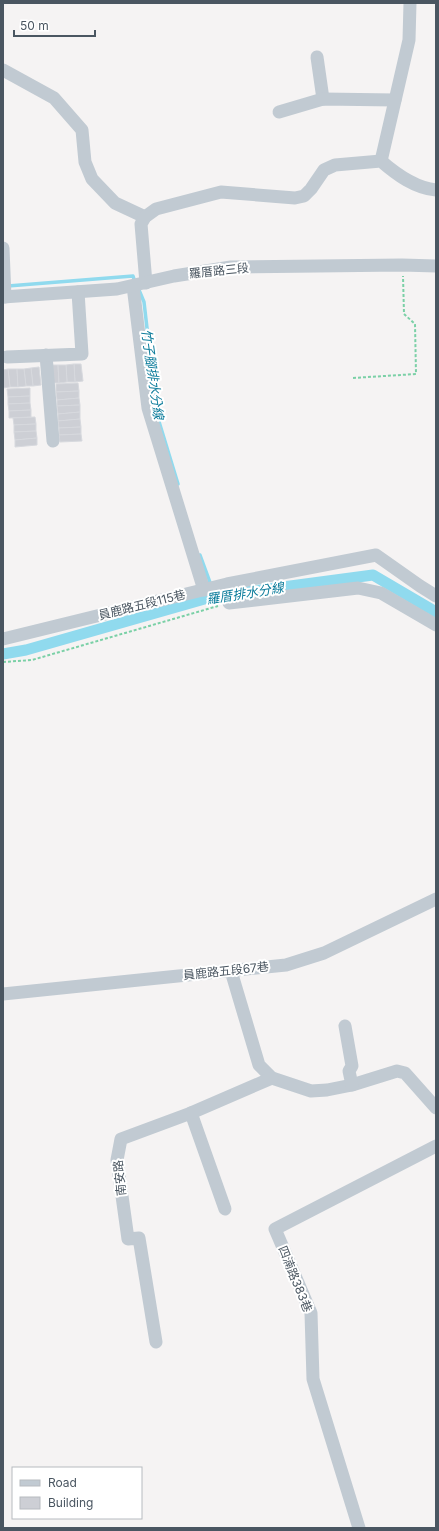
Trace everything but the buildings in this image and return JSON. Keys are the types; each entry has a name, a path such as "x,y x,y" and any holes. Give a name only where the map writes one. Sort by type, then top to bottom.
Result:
{"street":[{"path":"381,161 409,40 410,3"},
{"path":"318,58 323,99"},
{"path":"3,70 54,98 82,130 85,162 92,179 115,203 145,217"},
{"path":"279,112 323,99 395,100"},
{"path":"204,590 148,408 138,284 141,224 145,217 156,209 221,192 295,198 304,196 312,189 324,170 335,165 381,161 397,175 426,189 436,190"},
{"path":"3,248 4,297"},
{"name":"羅厝路三段","path":"4,297 117,289 174,276 231,267 436,266"},
{"path":"7,357 82,354 78,292"},
{"path":"46,356 53,441"},
{"name":"員鹿路五段115巷","path":"3,639 204,590 376,555 436,596"},
{"path":"229,603 358,588 381,593 436,625"},
{"name":"員鹿路五段67巷","path":"3,994 59,987 286,965 324,953 436,899"},
{"path":"231,971 259,1065 272,1078 311,1091 327,1090 352,1085 397,1071 405,1073 436,1108"},
{"path":"345,1026 352,1066 349,1070 352,1085"},
{"name":"南安路","path":"156,1342 139,1238 128,1239 117,1160 121,1139 191,1113 272,1078"},
{"path":"191,1113 225,1209"},
{"name":"四湳路383巷","path":"359,1528 313,1379 311,1313 275,1229 436,1146"}],"path":[{"path":"353,378 416,374 414,324 404,314 402,265"},
{"path":"3,662 32,660 229,603"}],"waterway":[{"name":"竹子腳排水分線","path":"8,286 133,276 135,282"},
{"name":"竹子腳排水分線","path":"139,290 144,302 157,415 178,484"},
{"name":"竹子腳排水分線","path":"200,555 211,585"},
{"name":"羅厝排水分線","path":"3,654 26,650 215,596 373,575 436,612"}]}
